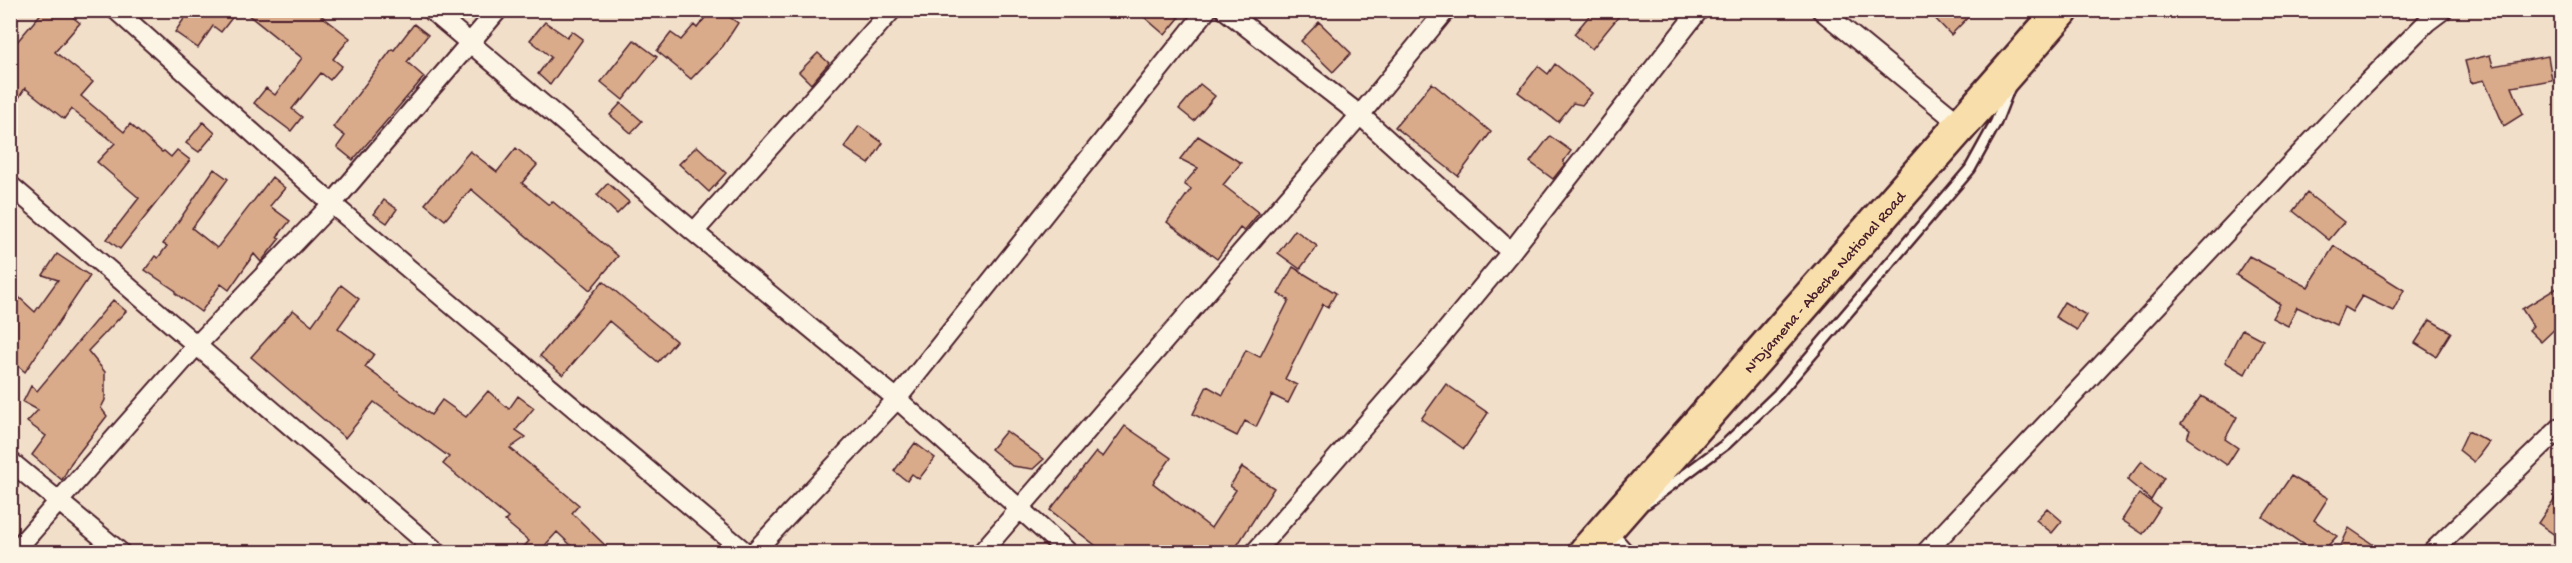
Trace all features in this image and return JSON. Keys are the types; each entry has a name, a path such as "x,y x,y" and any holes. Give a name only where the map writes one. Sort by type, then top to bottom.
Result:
{"highway":[{"name":"N'Djamena - Abeche National Road","path":"1605,545 1960,124 2062,10"}],"street":[{"path":"116,10 332,204 745,552"},
{"path":"431,10 694,232 897,399 1068,552"},
{"path":"14,552 196,346 332,204 498,10"},
{"path":"694,232 892,10"},
{"path":"754,552 897,399 1207,10"},
{"path":"1225,10 1360,116 1511,252"},
{"path":"982,552 1360,116 1446,10"},
{"path":"1256,552 1420,362 1511,252 1699,10"},
{"path":"1821,10 1960,124"},
{"path":"1926,552 2359,91 2427,22 2442,10"},
{"path":"10,185 437,552"},
{"path":"2432,552 2562,426"},
{"path":"10,461 120,552"}],"lane":[{"path":"1643,506 1726,444 1778,394 1884,267 1940,207 1970,169 1996,122 2023,54"},
{"path":"1605,545 1633,512"}],"building":[{"path":"44,10 64,10 80,23 55,52 93,82 81,96 124,132 130,124 162,152 164,151 171,157 177,150 190,160 120,249 107,239 139,198 97,162 115,143 71,109 64,119 25,88 10,112 10,74 16,65 10,61 10,50"},
{"path":"190,10 238,10 221,32 213,26 198,48 175,32"},
{"path":"242,10 314,10 350,38 333,59 342,66 330,80 321,73 292,109 302,117 291,131 254,103 266,88 275,95 302,58"},
{"path":"711,10 719,10 738,23 723,46 691,79 657,51 671,33 681,40 694,25 697,28"},
{"path":"1136,10 1169,10 1179,18 1165,35"},
{"path":"1594,10 1624,10 1592,49 1574,34"},
{"path":"1927,10 1975,10 1951,35"},
{"path":"545,22 567,37 572,31 583,39 550,85 538,74 551,57 530,40"},
{"path":"1319,22 1351,53 1333,72 1301,41"},
{"path":"414,24 428,35 407,62 424,77 353,160 337,147 345,136 333,127 392,49 394,50"},
{"path":"634,40 657,57 623,100 601,82"},
{"path":"818,53 829,63 811,84 799,72"},
{"path":"2490,55 2493,66 2548,56 2552,80 2512,87 2523,114 2504,126 2484,80 2471,83 2465,61"},
{"path":"1555,64 1592,93 1582,105 1573,103 1558,122 1518,92 1538,66 1548,74"},
{"path":"1432,83 1491,132 1458,176 1395,127"},
{"path":"1200,84 1215,96 1194,121 1179,109"},
{"path":"621,103 642,121 631,133 610,115"},
{"path":"203,122 215,133 199,152 186,143"},
{"path":"859,126 883,143 869,164 844,147"},
{"path":"1198,136 1241,163 1223,185 1259,213 1244,231 1240,228 1217,259 1167,222 1191,189 1184,184 1198,168 1180,159"},
{"path":"1550,136 1571,151 1563,162 1565,164 1553,179 1530,162"},
{"path":"697,146 726,173 709,192 679,164"},
{"path":"516,148 537,165 522,183 549,205 552,201 618,256 590,290 471,189 445,220 425,204 470,151 497,172"},
{"path":"214,169 228,179 192,228 217,248 272,177 285,188 270,206 290,221 261,262 254,254 229,290 221,284 201,312 175,293 176,291 145,270 155,256 158,258 167,246 163,244"},
{"path":"608,183 629,202 617,214 597,195"},
{"path":"2307,193 2344,222 2329,240 2293,211"},
{"path":"384,200 397,209 387,223 374,214"},
{"path":"1295,230 1317,246 1300,269 1278,253"},
{"path":"2334,246 2404,290 2393,311 2362,296 2352,312 2344,307 2336,325 2297,307 2288,326 2272,318 2280,304 2236,275 2249,256 2308,287"},
{"path":"57,254 90,276 25,372 10,359 10,289 35,312 58,280 43,275"},
{"path":"1293,267 1336,293 1328,307 1323,304 1285,379 1297,385 1288,403 1272,395 1256,427 1245,421 1237,436 1193,414 1207,386 1223,395 1246,350 1260,357 1289,300 1278,294"},
{"path":"603,281 676,341 658,362 609,321 563,375 540,356"},
{"path":"341,285 359,299 338,328 374,354 365,367 431,415 442,400 466,417 488,391 509,409 518,396 534,408 516,430 526,437 510,448 579,505 572,513 612,552 578,552 557,532 539,552 519,552 529,541 505,521 508,518 443,464 449,457 374,402 345,438 251,357 293,310 312,325"},
{"path":"2562,285 2562,322 2541,342 2529,330 2533,326 2522,309"},
{"path":"113,300 126,311 88,351 105,372 105,400 101,408 107,416 71,463 62,480 32,455 46,436 27,422 38,410 23,402 31,386 37,391"},
{"path":"2064,302 2086,315 2077,330 2055,317"},
{"path":"2430,320 2451,332 2436,356 2415,343"},
{"path":"2242,329 2263,340 2245,374 2225,362"},
{"path":"1446,384 1488,413 1464,449 1421,419"},
{"path":"2201,396 2237,417 2225,439 2238,448 2227,465 2187,438 2190,430 2181,424"},
{"path":"1125,426 1171,458 1153,483 1211,528 1236,490 1230,486 1242,467 1274,488 1233,552 1104,552 1050,510 1096,452 1103,457"},
{"path":"1006,431 1044,459 1033,469 1012,466 991,449"},
{"path":"2468,431 2489,442 2474,462 2459,450"},
{"path":"915,443 935,458 919,479 912,474 907,481 894,471"},
{"path":"2142,461 2164,478 2151,500 2127,480"},
{"path":"2291,476 2328,498 2314,520 2337,536 2322,552 2314,552 2263,517"},
{"path":"2562,488 2562,540 2538,523"},
{"path":"2139,494 2160,508 2143,534 2122,520"},
{"path":"2047,508 2062,521 2052,533 2036,520"},
{"path":"2349,528 2384,552 2338,552"}]}
